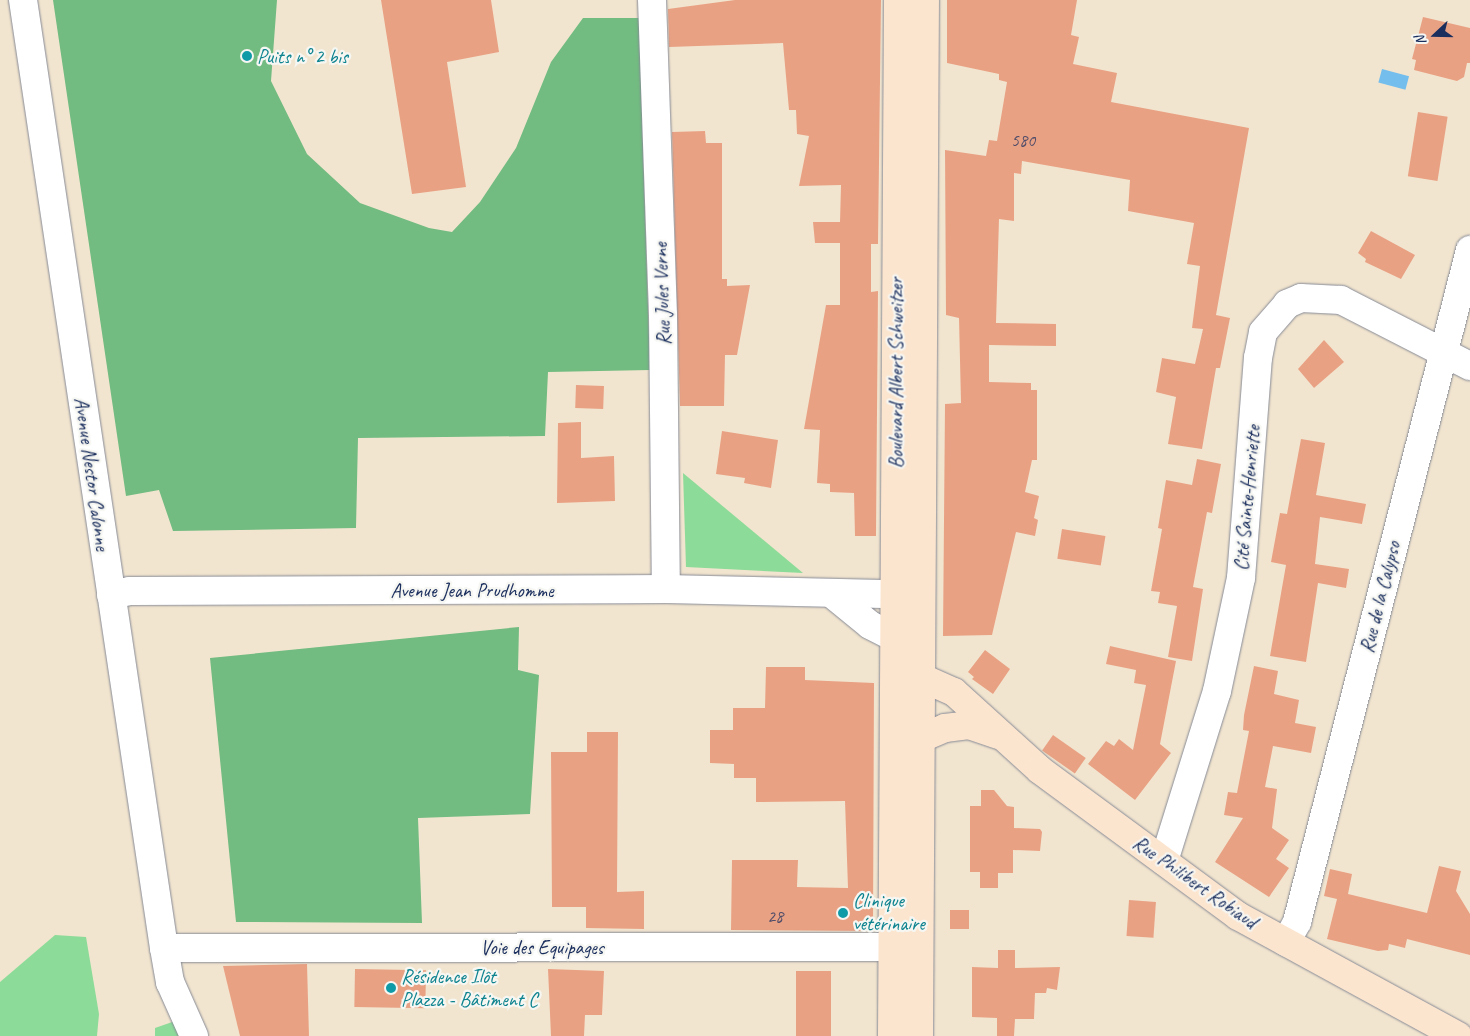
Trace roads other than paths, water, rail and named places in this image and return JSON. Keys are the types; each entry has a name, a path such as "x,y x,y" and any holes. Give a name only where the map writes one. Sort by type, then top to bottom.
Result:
{"main road":[{"name":"Boulevard Albert Schweitzer","path":"898,0 894,637 907,740"},
{"name":"Boulevard Albert Schweitzer","path":"919,1036 906,947 907,740 914,680 925,0"},
{"path":"894,594 911,606 911,670 914,680"},
{"path":"894,637 908,644 914,680"},
{"name":"Rue Philibert Robiaud","path":"914,680 954,692 998,735 1238,916 1458,1036"},
{"name":"Rue Philibert Robiaud","path":"907,740 945,728 969,725 998,735"},
{"name":"Boulevard Albert Schweitzer","path":"892,1036 906,947"}],"street":[{"name":"Avenue Nestor Calonne","path":"23,0 164,948 170,982 194,1036"},
{"name":"Rue Jules Verne","path":"652,0 663,315 666,589"},
{"name":"Rue de la Calypso","path":"1286,942 1297,922 1470,250"},
{"name":"Cité Sainte-Henriette","path":"1164,861 1217,691 1240,578 1258,358 1263,332 1287,304 1300,298 1318,297 1341,300 1470,366"},
{"name":"Avenue Jean Prudhomme","path":"111,595 130,591 666,589 807,589 832,594 894,594"},
{"name":"Avenue Jean Prudhomme","path":"832,594 870,625 894,637"},
{"name":"Voie des Equipages","path":"164,948 906,947"}],"water":[{"path":"1382,69 1409,76 1405,90 1378,83"}],"place":[{"name":"Puits n° 2 bis","path":"247,56"},
{"name":"Clinique vétérinaire","path":"843,913"},
{"name":"Résidence Ilôt Plazza - Bâtiment C","path":"391,988"}]}
